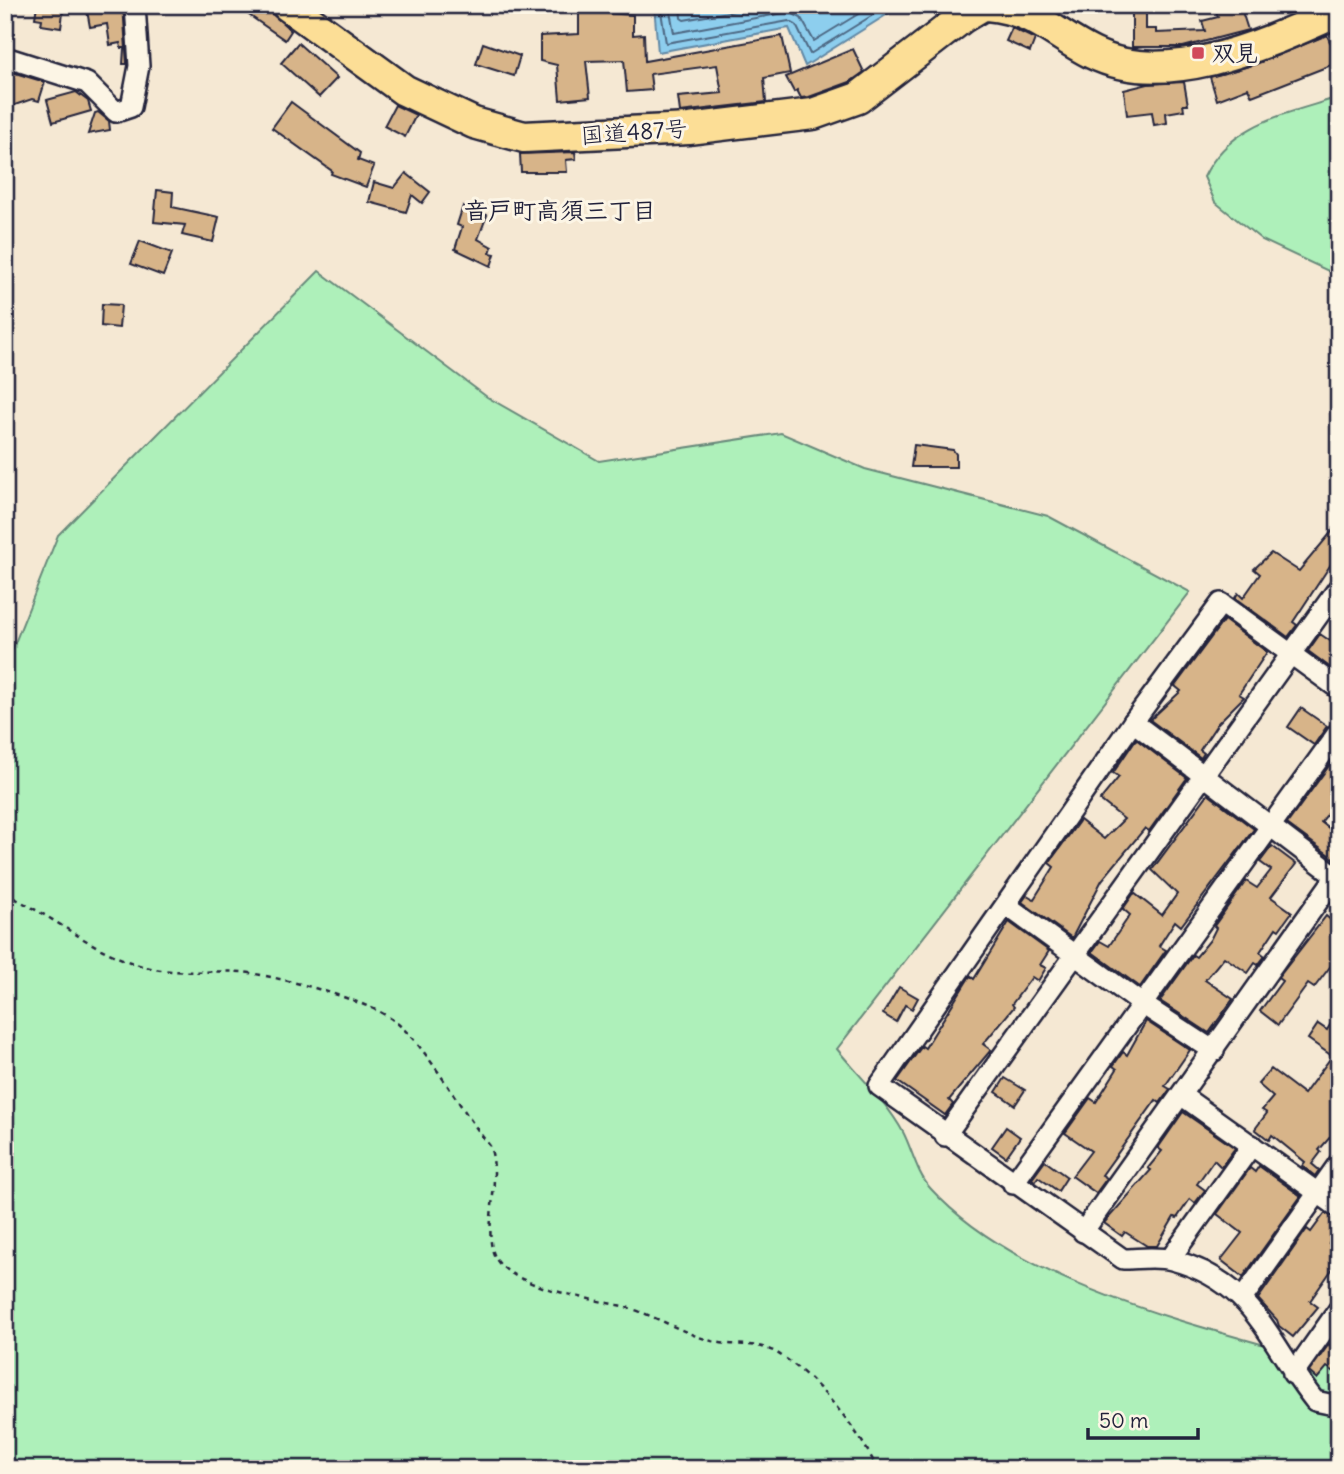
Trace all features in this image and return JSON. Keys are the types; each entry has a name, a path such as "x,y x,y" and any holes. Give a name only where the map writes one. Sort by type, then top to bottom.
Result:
{"highway":[{"name":"国道487号","path":"287,5 404,90 474,122 524,137 689,129 813,114 858,98 963,17 985,5 1013,8 1111,62 1146,65 1208,61 1234,55 1339,11"}],"street":[{"path":"5,57 87,83 116,112 131,107 139,66 135,5"},
{"path":"946,1136 1339,587"},
{"path":"1339,689 1221,603 1133,722 878,1086 1013,1184 1123,1259 1170,1259 1210,1275 1243,1297 1293,1374 1315,1401 1339,1406"},
{"path":"1083,1232 1214,1051 1337,874 1203,777 1133,722"},
{"path":"1013,1184 1339,731"},
{"path":"1006,905 1142,1004 1214,1051"},
{"path":"1181,1095 1339,1208"},
{"path":"1170,1259 1252,1145"},
{"path":"1243,1297 1339,1163"},
{"path":"1293,1374 1339,1309"}],"path":[{"path":"5,894 38,910 99,951 148,968 242,972 346,999 392,1019 414,1039 468,1120 490,1146 495,1163 491,1242 495,1257 505,1270 521,1278 606,1305 625,1307 717,1342 756,1343 777,1353 806,1373 869,1449 877,1469"}],"green space":[{"path":"1339,97 1339,276 1262,240 1215,202 1204,177 1228,144 1244,132 1280,116"},
{"path":"319,271 487,397 599,461 781,433 865,469 1048,516 1190,592 837,1049 881,1099 896,1121 931,1189 970,1224 1016,1254 1067,1279 1122,1301 1178,1320 1339,1366 1339,1469 5,1469 5,668 58,535"}],"water":[{"path":"654,5 902,5 805,66 789,28 658,52"}],"building":[{"path":"37,5 64,5 61,28 41,25 42,19 35,18"},
{"path":"86,5 123,5 127,64 123,64 124,48 121,48 120,43 110,45 107,24 90,27"},
{"path":"251,5 271,13 291,31 285,40 246,13"},
{"path":"1132,5 1146,5 1146,29 1156,29 1156,33 1205,31 1202,21 1218,17 1215,8 1240,5 1248,30 1183,47 1132,47"},
{"path":"579,11 633,15 633,35 644,34 645,61 782,36 790,73 764,78 766,102 680,112 678,97 722,93 717,65 650,74 652,90 627,92 624,60 586,61 590,97 560,100 557,65 540,61 540,36 579,34"},
{"path":"1012,28 1035,39 1030,52 1006,41"},
{"path":"1327,35 1330,42 1339,38 1339,62 1252,96 1248,88 1217,100 1210,77 1256,64"},
{"path":"298,43 337,78 319,97 281,63"},
{"path":"483,43 520,56 514,76 476,64"},
{"path":"853,49 864,72 850,82 809,97 801,98 797,90 794,92 786,77"},
{"path":"5,70 45,82 39,101 32,99 9,107 5,97"},
{"path":"1184,82 1188,105 1183,105 1184,110 1166,113 1167,123 1154,125 1152,112 1127,115 1124,90 1148,84"},
{"path":"76,92 88,101 91,111 53,122 47,100"},
{"path":"291,102 360,153 358,160 374,166 366,187 331,174 332,171 272,128"},
{"path":"395,105 416,115 405,137 384,126"},
{"path":"98,112 109,121 110,130 88,134 95,113"},
{"path":"575,152 576,159 566,160 567,172 521,172 520,154"},
{"path":"406,173 430,192 422,203 412,195 406,212 369,202 374,182 394,188"},
{"path":"157,190 173,192 172,207 219,217 213,242 182,235 185,225 154,222"},
{"path":"463,206 487,215 478,239 492,247 490,253 495,254 491,266 455,249 462,227 457,225"},
{"path":"140,241 172,253 163,276 131,264"},
{"path":"102,304 121,305 119,328 101,326"},
{"path":"914,445 953,450 956,454 956,467 911,467"},
{"path":"1339,523 1339,552 1293,622 1297,625 1288,637 1235,598 1238,593 1243,598 1260,574 1254,569 1271,553 1299,571"},
{"path":"1224,620 1267,652 1239,694 1244,697 1218,723 1200,750 1204,753 1201,758 1150,720 1181,691 1175,686"},
{"path":"1320,634 1339,647 1339,674 1308,651"},
{"path":"1301,708 1327,726 1314,745 1288,727"},
{"path":"1136,739 1187,778 1149,831 1145,828 1102,880 1072,938 1022,902 1027,895 1034,899 1054,867 1049,863 1080,820 1104,839 1124,819 1100,800 1119,777 1113,773"},
{"path":"1339,752 1339,800 1321,822 1339,836 1339,859 1336,860 1287,824"},
{"path":"1208,794 1254,829 1181,926 1175,921 1159,946 1166,950 1140,987 1092,952 1100,941 1109,946 1130,915 1123,909 1134,893 1162,915 1177,894 1152,870"},
{"path":"1272,846 1296,864 1271,897 1292,912 1279,930 1276,928 1260,952 1265,956 1258,965 1255,963 1248,973 1224,957 1205,980 1233,999 1209,1033 1160,1001 1193,955 1196,957 1210,940 1216,928 1214,926 1246,881 1257,888 1271,870 1260,862"},
{"path":"1326,916 1339,927 1339,955 1314,988 1308,984 1278,1025 1260,1011 1282,981 1278,978"},
{"path":"1009,922 1049,951 1040,965 1046,968 1038,981 1032,977 1012,1004 1014,1007 983,1044 991,1050 949,1100 953,1104 945,1115 897,1081 922,1046 925,1048 970,976 974,979"},
{"path":"899,987 918,998 912,1009 905,1005 896,1022 883,1014"},
{"path":"1339,1010 1339,1127 1319,1150 1321,1152 1312,1164 1319,1170 1315,1176 1302,1166 1305,1162 1272,1135 1269,1140 1255,1129 1267,1113 1262,1110 1273,1097 1258,1084 1271,1069 1304,1094 1332,1056 1308,1039 1318,1024 1327,1030"},
{"path":"1146,1021 1190,1050 1165,1086 1170,1089 1160,1103 1156,1100 1102,1175 1107,1178 1096,1193 1072,1176 1091,1151 1065,1133 1090,1098 1096,1102 1117,1069 1113,1066 1123,1052 1127,1055"},
{"path":"1005,1078 1025,1090 1015,1105 996,1092"},
{"path":"1183,1112 1235,1148 1221,1167 1214,1160 1197,1184 1205,1190 1195,1203 1190,1199 1177,1218 1174,1217 1157,1246 1147,1246 1125,1232 1122,1236 1104,1223 1151,1170 1148,1168 1162,1151 1158,1148"},
{"path":"1006,1127 1020,1137 1006,1157 992,1147"},
{"path":"1045,1161 1067,1177 1058,1191 1038,1177 1035,1181 1032,1179"},
{"path":"1259,1166 1301,1196 1243,1277 1221,1260 1242,1233 1217,1214 1250,1168 1255,1172"},
{"path":"1325,1213 1339,1220 1339,1230 1329,1243 1339,1250 1339,1273 1333,1268 1310,1301 1318,1307 1293,1337 1279,1326 1277,1320 1258,1299 1307,1229 1311,1232"},
{"path":"1329,1344 1339,1351 1339,1375 1327,1367 1317,1379 1309,1372"}],"place":[{"name":"双見","path":"1198,53"}],"district":[{"name":"音戸町高須三丁目","path":"560,211"}]}
